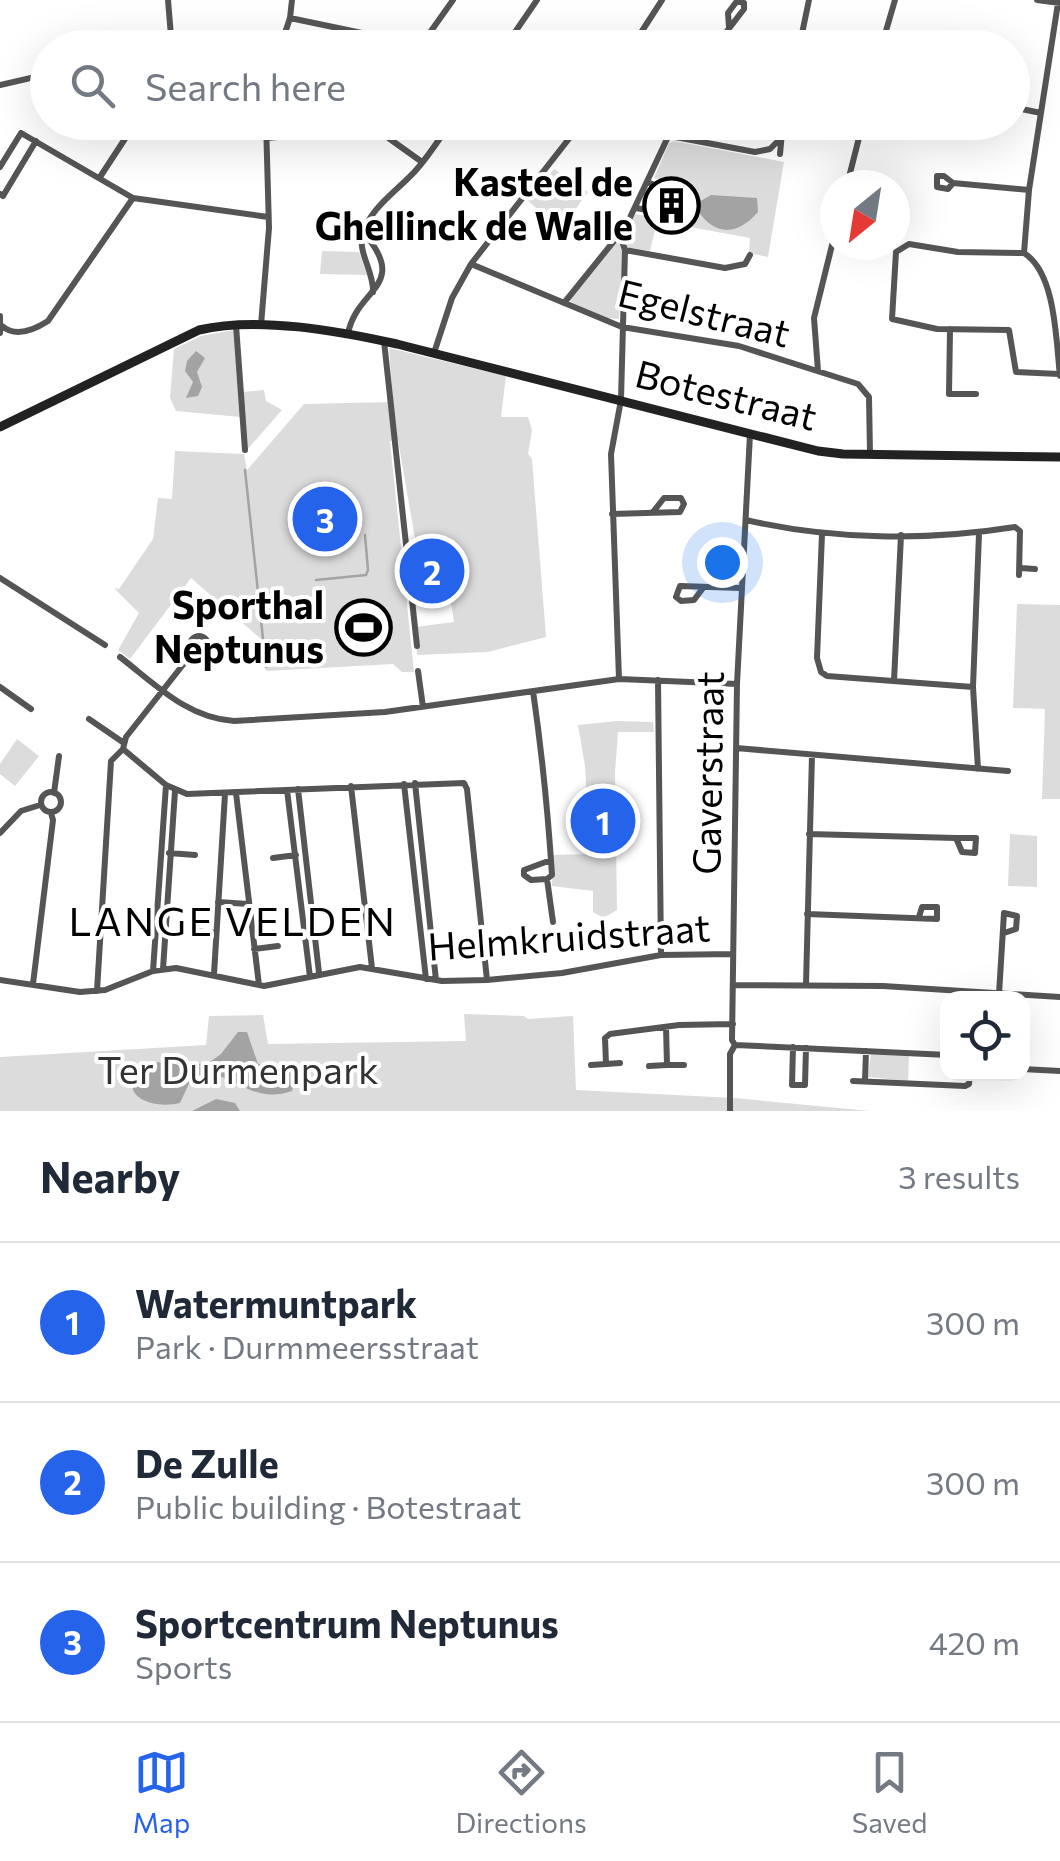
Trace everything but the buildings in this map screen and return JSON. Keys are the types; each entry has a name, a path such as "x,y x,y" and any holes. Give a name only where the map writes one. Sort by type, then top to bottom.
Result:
{"street":[{"path":"168,0 170,30"},
{"path":"286,30 292,0"},
{"path":"432,30 453,0"},
{"path":"516,30 537,0"},
{"path":"643,30 662,0"},
{"path":"802,30 808,0"},
{"path":"887,30 895,0"},
{"path":"1024,253 1029,190 1059,3 1037,0"},
{"path":"290,18 351,30"},
{"path":"0,85 30,78"},
{"path":"1030,111 1041,113"},
{"path":"0,168 21,132 30,138"},
{"path":"33,140 133,198 268,217"},
{"path":"100,177 124,140"},
{"path":"261,325 268,140"},
{"path":"391,140 422,162"},
{"path":"373,292 372,270 362,244 364,232 392,192 437,140"},
{"path":"434,353 452,298 471,264 568,140"},
{"path":"563,304 620,235 668,140"},
{"path":"692,140 756,152 770,149 779,140"},
{"path":"780,140 780,154"},
{"path":"851,170 858,140"},
{"path":"0,194 3,196 36,142"},
{"path":"636,208 658,212 663,190 648,182"},
{"path":"953,183 1029,190"},
{"path":"0,316 1,330 16,333 48,320 133,198"},
{"path":"348,335 350,323 373,292 384,262 364,232"},
{"path":"620,235 625,250 621,400 611,454 620,679"},
{"path":"909,244 958,252 1024,253 1042,270 1048,289 1060,375 1016,372 1009,330 950,329 892,319 894,258 898,249 909,244"},
{"path":"625,250 725,268 745,264 750,256"},
{"path":"818,371 814,318 828,260"},
{"name":"Egelstraat","path":"471,264 622,327 714,340 865,389 870,397 870,454"},
{"path":"236,325 245,450"},
{"name":"Botestraat","path":"0,427 200,330 261,325 384,341 818,451 1060,457"},
{"path":"950,329 946,394 976,394"},
{"path":"384,341 417,646"},
{"name":"Gaverstraat","path":"730,1111 730,1054 735,1044 732,1024 737,684 750,434"},
{"path":"612,514 653,512"},
{"path":"746,520 822,534 979,534 1018,528 1020,571 1035,568"},
{"path":"822,534 818,667 827,676 973,687"},
{"path":"978,769 973,687 979,534"},
{"path":"894,681 900,535"},
{"path":"0,578 105,646"},
{"path":"703,588 741,588"},
{"path":"97,991 111,761 193,652"},
{"path":"120,657 190,710 214,720 385,712 620,679 737,684"},
{"path":"418,671 423,708"},
{"path":"658,680 662,955"},
{"path":"0,687 31,708"},
{"path":"533,691 544,766 551,860 552,875 531,880 524,875 524,870 551,860"},
{"path":"89,719 166,785 187,794 415,783 457,782 466,786 486,980"},
{"path":"736,748 1008,771"},
{"path":"806,984 812,755"},
{"path":"54,793 59,756"},
{"path":"415,783 436,980"},
{"path":"404,784 426,978"},
{"path":"153,970 166,785"},
{"path":"351,786 372,968"},
{"path":"298,789 318,973"},
{"path":"287,790 310,976"},
{"path":"163,969 175,791"},
{"path":"40,805 44,795 54,793 61,804 51,813"},
{"path":"236,793 258,985"},
{"path":"214,974 225,794"},
{"path":"0,833 23,809 40,805 51,813 34,984"},
{"path":"809,834 956,838"},
{"path":"170,854 195,855"},
{"path":"273,858 296,856"},
{"path":"547,879 553,922"},
{"path":"157,889 166,898"},
{"path":"218,902 248,904"},
{"path":"807,914 919,917"},
{"path":"192,931 216,933"},
{"path":"999,991 1004,934"},
{"path":"254,949 278,946"},
{"name":"Helmkruidstraat","path":"0,980 59,990 97,991 163,969 214,974 258,985 280,984 318,973 372,968 436,980 486,980 562,973 662,955 733,954"},
{"path":"734,985 806,984 941,991"},
{"path":"1030,996 1060,998"},
{"path":"606,1064 605,1038 610,1034 732,1024"},
{"path":"666,1028 666,1065"},
{"path":"735,1044 940,1054"},
{"path":"793,1047 792,1085 799,1087 805,1085 806,1048"},
{"path":"865,1082 866,1051"},
{"path":"591,1065 620,1063"},
{"path":"649,1066 684,1065"},
{"path":"1030,1070 1060,1072"},
{"path":"854,1081 965,1086 970,1081"}],"green space":[{"path":"669,143 784,162 768,257 749,253 750,238 657,221 650,251 624,247 619,319 572,303 570,300 635,214 686,222 692,187 654,178"},
{"path":"554,169 588,192 561,229 528,201"},
{"path":"322,251 359,252 367,275 320,274"},
{"path":"234,330 241,417 176,411 170,398 174,349 201,336"},
{"path":"389,348 506,376 501,417 528,417 532,430 528,454 532,459 546,637 488,652 417,655 415,627 454,622 444,554 418,556 398,440 390,441 414,672 402,672 393,664 266,671 261,639 191,578 130,659 118,650 139,613 114,588 119,589 153,539 158,498 172,499 175,451 244,454 247,470 304,404 393,402"},
{"path":"264,390 266,401 282,410 246,451 243,392"},
{"path":"1017,604 1060,605 1060,799 1042,799 1045,709 1013,708"},
{"path":"653,722 654,732 618,732 617,910 603,918 593,912 593,891 552,886 553,855 590,854 585,766 578,725"},
{"path":"17,739 39,756 15,786 0,774 0,764"},
{"path":"1010,834 1037,836 1037,887 1008,886"},
{"name":"Ter Durmenpark","path":"464,1014 528,1019 573,1016 576,1090 734,1098 870,1111 0,1111 0,1057 206,1045 209,1016 263,1015 268,1044 466,1041"},
{"path":"871,1053 909,1055 908,1081 868,1077"}],"shaded area":[{"path":"711,195 757,198 758,212 735,229 720,229 698,211 699,202"},
{"path":"196,351 205,358 197,372 202,387 198,396 186,398 193,382 185,371 187,361"},
{"path":"238,1032 247,1032 258,1064 290,1069 295,1078 292,1091 262,1094 205,1074 192,1077 180,1103 155,1104 137,1096 133,1081 150,1062 207,1064 221,1054"},
{"path":"216,1099 235,1103 240,1111 192,1111"}],"waterway":[{"path":"245,470 266,667"},
{"path":"316,580 366,575 365,535"}],"place":[{"name":"Kasteel de Ghellinck de Walle","path":"672,205"},
{"name":"Sportcentrum Neptunus","path":"325,519"},
{"name":"De Zulle","path":"432,571"},
{"name":"Sporthal Neptunus","path":"363,628"},
{"name":"Watermuntpark","path":"603,821"}],"district":[{"name":"LANGE VELDEN","path":"233,922"}]}
